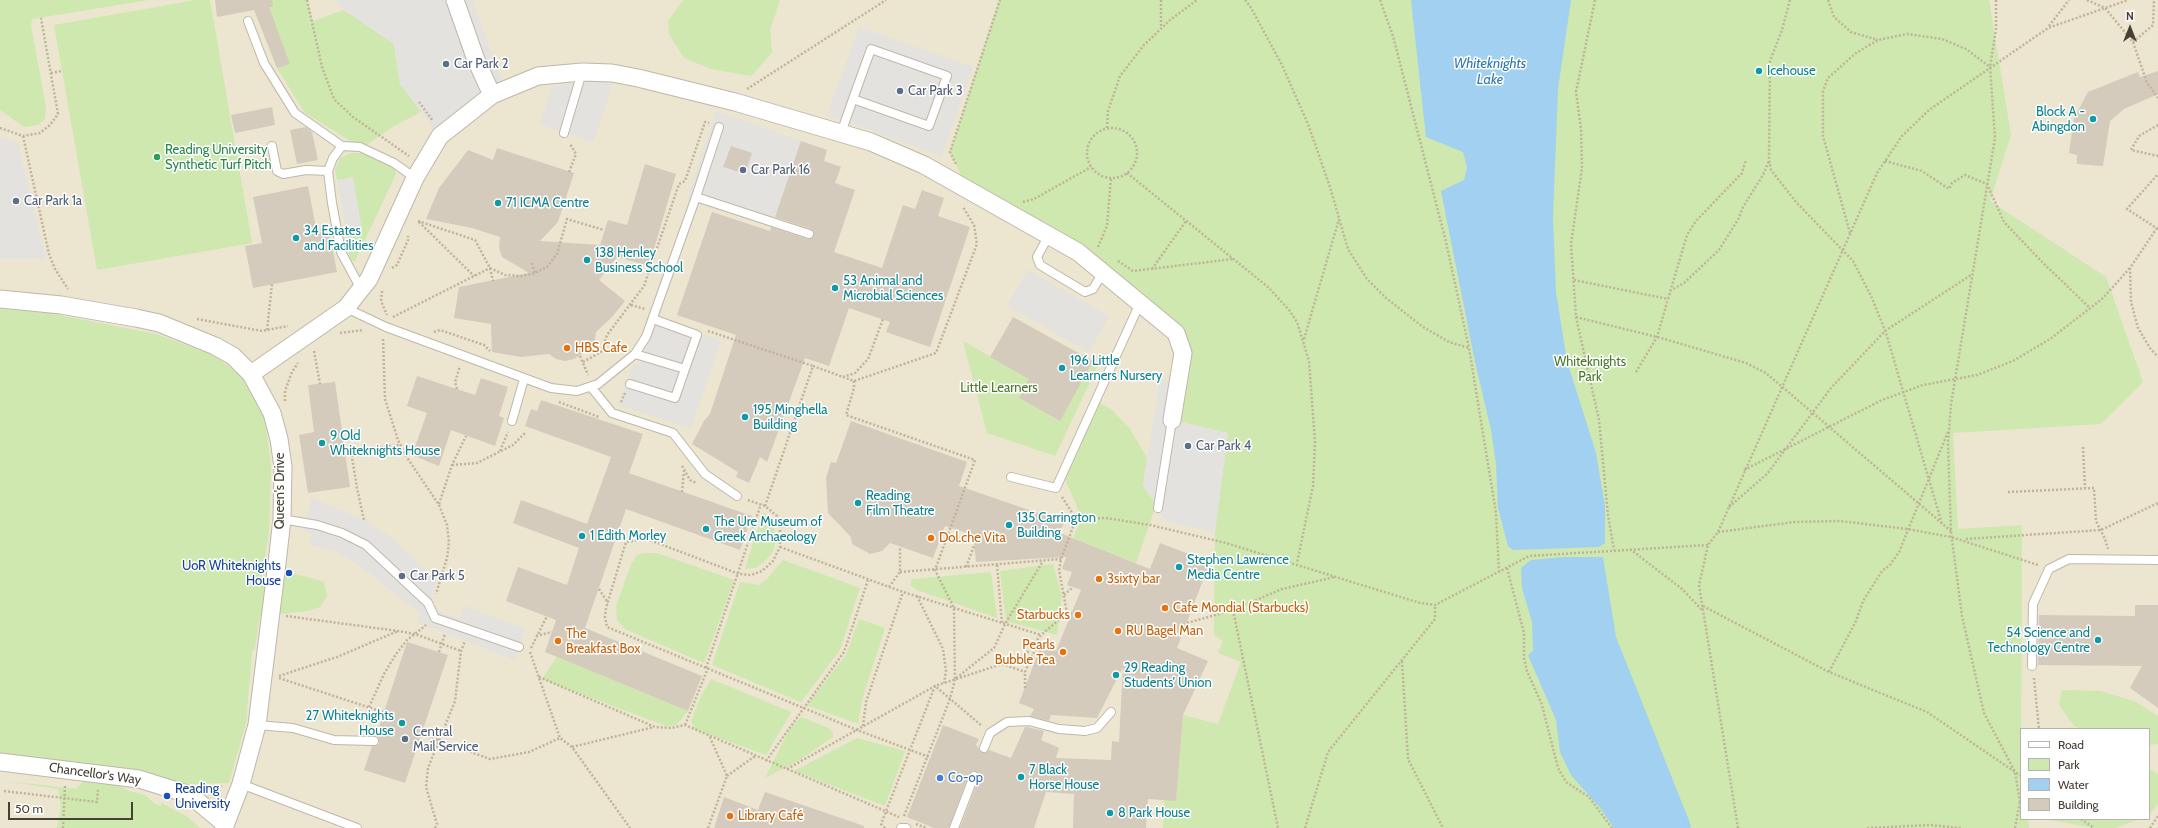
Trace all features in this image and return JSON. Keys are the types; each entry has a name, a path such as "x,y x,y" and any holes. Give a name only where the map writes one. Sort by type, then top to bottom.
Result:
{"street":[{"path":"455,0 476,60 492,95"},
{"path":"251,374 346,308 361,289 375,266 414,178 440,136 492,95 538,76 582,72 612,73 638,78 871,142 924,165 1078,252 1141,302 1176,333 1183,353 1172,420"},
{"name":"Queen's Drive","path":"0,299 61,305 159,324 214,346 233,356 251,374 269,408 280,439 283,467 282,519 256,725 235,784 225,826"},
{"name":"Chancellor's Way","path":"0,762 139,779 190,795 225,826"}],"lane":[{"path":"248,21 264,63 295,113 342,146 360,147 376,154 394,163 414,178"},
{"path":"841,133 853,99 871,49 946,76 929,126 853,99"},
{"path":"564,133 582,72"},
{"path":"346,308 386,327 551,388 577,391 598,384 636,354 646,337 696,197 719,127"},
{"path":"272,146 277,171 283,174 306,170 328,171"},
{"path":"342,146 333,158 328,171 332,203 341,252 361,289"},
{"path":"696,197 809,234"},
{"path":"1049,235 1037,257 1040,265 1085,292 1093,289 1103,272"},
{"path":"1012,477 1056,488 1141,302"},
{"path":"630,384 674,398 685,369 697,335 653,319"},
{"path":"636,354 685,369"},
{"path":"510,424 524,379"},
{"path":"591,387 612,413 674,433 705,474 737,496"},
{"path":"1158,508 1172,420"},
{"path":"282,519 317,525 366,545 428,603 435,618 519,647"},
{"path":"2032,666 2033,604 2049,569 2069,559 2158,560"},
{"path":"984,748 990,733 1007,722 1029,721 1059,729 1084,731 1097,728 1111,712"},
{"path":"256,725 293,728 334,740 374,741"},
{"path":"954,828 974,776"},
{"path":"235,784 357,828"},
{"path":"901,828 907,824"}],"path":[{"path":"307,0 322,67 334,99 353,116 413,158"},
{"path":"744,90 886,0"},
{"path":"956,165 950,152 1000,0"},
{"path":"1161,0 1161,29"},
{"path":"1107,128 1108,111 1120,76 1144,45 1197,0"},
{"path":"1245,0 1250,6 1282,65 1308,124 1340,218 1348,249 1367,279 1386,298 1423,327 1449,342 1468,348"},
{"path":"1380,0 1393,36 1446,242 1468,348 1496,513 1499,572"},
{"path":"1595,0 1576,92 1581,129 1582,168 1572,244 1576,317 1599,420 1608,515 1614,550"},
{"path":"1794,0 1790,1 1770,61 1769,160 1771,170 1780,183 1853,261 1872,298 1885,331 1904,392 1942,524"},
{"path":"1828,0 1834,17 1851,32 1878,40"},
{"path":"1996,0 1996,29 1990,67 1995,138 1955,379 1949,429 1951,536 1962,616 1984,713 2015,772 2020,796"},
{"path":"2048,28 2069,0"},
{"path":"2086,0 2104,8 2133,42 2147,84 2158,98"},
{"path":"1738,828 1699,585 1708,545 1718,532 1744,470 1877,173 1902,136 1929,110 1990,67 2048,28 2128,0"},
{"path":"2133,42 2153,25 2154,0"},
{"path":"0,128 23,136 40,133 50,125 58,114 41,18"},
{"path":"1850,233 1824,136 1823,91 1828,78 1840,65 1856,53 1878,40 1907,34 1942,39 1966,49 1990,67"},
{"path":"51,73 62,71"},
{"path":"419,102 437,126"},
{"path":"580,356 583,362 601,352 607,335 644,286 679,184 685,181 705,122 719,127"},
{"path":"2158,126 2139,136 2131,150 2158,156"},
{"path":"1107,128 1119,129 1127,133 1134,143 1137,155 1135,164 1127,173 1123,176 1111,178 1098,175 1091,167 1086,155 1087,146 1096,133 1107,128"},
{"path":"564,133 576,154 569,172"},
{"path":"23,136 49,254 55,269 68,289"},
{"path":"1636,372 1657,337 1687,235 1696,221 1742,173 1746,160"},
{"path":"1670,292 1684,283 1719,250 1739,218 1743,206 1763,175 1769,160"},
{"path":"1885,161 1922,171 1949,189 1952,183 1966,175 1987,184 2004,222 2044,264 2090,308"},
{"path":"1000,208 1034,199 1091,167"},
{"path":"1127,173 1277,295 1297,322 1309,361 1315,442 1313,486 1297,563"},
{"path":"1744,470 1828,426 1882,400 1924,385 1977,375 2013,361 2050,339 2102,299 2130,268 2158,229 2127,209 2158,174"},
{"path":"1103,252 1097,248 1107,226 1111,178"},
{"path":"708,331 854,381 936,353 977,244 974,225 961,204"},
{"path":"415,218 474,276"},
{"path":"1303,339 1340,218"},
{"path":"490,268 505,275 522,276 535,273 548,267 556,254 567,219 604,230"},
{"path":"418,221 475,240 490,268 493,281"},
{"path":"1152,269 1186,221"},
{"path":"1115,260 1134,271 1234,259"},
{"path":"532,264 535,273"},
{"path":"396,321 389,319 490,268"},
{"path":"2130,268 2131,302 2138,328 2150,348 2158,357"},
{"path":"1728,507 1767,474 1831,388 1885,331 1972,275"},
{"path":"1574,280 1668,299"},
{"path":"267,330 272,284"},
{"path":"631,305 647,310"},
{"path":"1576,317 1657,337 1746,363 1766,374 1951,532"},
{"path":"843,377 855,374 865,363 875,344 883,319"},
{"path":"338,334 352,330 367,330"},
{"path":"429,333 440,330 484,345 494,356"},
{"path":"383,336 385,399 400,445 439,505 447,525 449,542 447,558 435,599"},
{"path":"310,350 314,346 320,384"},
{"path":"285,402 285,391 292,372 301,358"},
{"path":"457,389 455,382 460,365"},
{"path":"766,506 813,366"},
{"path":"580,376 592,373"},
{"path":"854,381 854,388 846,415 975,460 935,570 954,608 955,679 950,699 903,818"},
{"path":"500,452 510,424"},
{"path":"1829,672 1856,621 1863,601 1882,571 1890,565 1899,552 1907,529 1949,429"},
{"path":"452,465 477,463 514,445 526,432"},
{"path":"439,505 452,465 466,436"},
{"path":"345,451 400,445"},
{"path":"2083,446 2085,488"},
{"path":"351,451 364,520"},
{"path":"682,492 684,471"},
{"path":"1056,488 1076,519"},
{"path":"2008,492 2094,488 2096,521 2108,548 2108,560"},
{"path":"737,496 766,506 777,516 780,526 780,547 773,561 762,571 751,575 739,574 647,539 626,542 608,603 605,617 607,627 857,730 911,748 928,756"},
{"path":"1964,540 2100,530 2158,503"},
{"path":"686,725 739,574 761,504"},
{"path":"1076,519 1106,518 1150,525 1226,543 1297,563 1336,577 1420,603 1435,605 1529,556 1603,552 1629,548 1708,545"},
{"path":"1067,613 1059,570 1061,559 1076,519"},
{"path":"1718,532 1794,522 1840,521 1951,536 2049,569"},
{"path":"889,587 900,572 900,546"},
{"path":"966,567 974,546"},
{"path":"780,547 903,592 1041,635"},
{"path":"1629,548 1682,589 1704,612"},
{"path":"900,572 1061,559"},
{"path":"955,679 994,648 1004,624 1042,561"},
{"path":"997,565 1004,624"},
{"path":"1506,568 1524,634 1524,658 1527,671 1542,705 1558,768 1566,782 1589,797 1612,828"},
{"path":"1187,623 1233,610 1282,589 1336,577"},
{"path":"766,761 803,707 844,652 868,580"},
{"path":"1064,595 1073,587"},
{"path":"599,589 608,603"},
{"path":"863,726 866,702 903,592"},
{"path":"916,596 943,649 946,671 944,683"},
{"path":"1304,828 1328,752 1435,619 1435,605"},
{"path":"1702,606 1829,672 1927,712 2020,775"},
{"path":"1233,610 1278,828"},
{"path":"786,770 935,686 1019,658 1026,654 1041,635 1067,613 1072,613"},
{"path":"270,614 415,634 461,651"},
{"path":"547,616 535,636 530,651 560,738 572,747 630,828"},
{"path":"369,707 388,667 407,640 425,628"},
{"path":"435,828 437,824 426,787 428,768 456,701 461,651 467,629"},
{"path":"383,712 277,677 337,656 398,631"},
{"path":"535,636 552,632"},
{"path":"439,652 445,634"},
{"path":"1025,688 1025,672 1041,635"},
{"path":"1402,660 1408,759 1443,828"},
{"path":"1002,664 1025,672"},
{"path":"2032,666 2039,728"},
{"path":"539,677 655,727"},
{"path":"935,686 990,733"},
{"path":"885,828 882,824 935,686"},
{"path":"572,747 655,727 671,728 686,725 786,770 903,818 907,824"},
{"path":"421,734 490,759 529,752 560,738"},
{"path":"709,735 727,776"},
{"path":"708,828 727,776 755,756"},
{"path":"58,783 66,784 63,828"},
{"path":"190,795 235,784"},
{"path":"4,791 96,802 99,787"},
{"path":"2015,828 2020,806"},
{"path":"2150,828 2158,816"},
{"path":"2082,820 2094,828"},
{"path":"915,823 927,828"},
{"path":"1867,828 1930,825 1961,828"}],"shaded area":[{"path":"0,0 2158,0 2158,828 0,828"},
{"name":"Car Park 2","path":"336,0 472,0 505,89 440,136 400,84 394,44 344,10"},
{"name":"Car Park 3","path":"859,27 973,67 942,156 827,115"},
{"path":"595,81 613,83 593,143 540,124 552,86"},
{"name":"Car Park 16","path":"716,111 801,141 778,208 811,240 687,200"},
{"name":"Car Park 1a","path":"0,137 18,143 46,259 0,259"},
{"path":"353,177 362,231 347,234 337,180"},
{"path":"1028,270 1109,316 1089,352 1007,306"},
{"path":"657,318 721,341 691,428 618,405 634,363 640,365"},
{"name":"Car Park 4","path":"1160,381 1174,383 1169,419 1228,433 1215,532 1166,521 1143,485"},
{"name":"Car Park 5","path":"312,498 364,520 389,536 437,581 429,607 459,619 464,606 525,629 514,660 417,622 420,614 367,571 338,552 309,545 312,534 302,531"}],"green space":[{"path":"0,0 149,0 32,19 31,25 46,108 45,119 38,125 24,127 0,110"},
{"name":"Reading University Synthetic Turf Pitch","path":"196,0 210,0 252,243 97,270 54,25"},
{"path":"266,0 307,0 313,21 344,10 394,44 400,84 421,112 394,126 362,148 305,113 277,68 290,64"},
{"path":"683,0 780,0 770,30 772,53 751,76 711,69 684,58 669,34 668,21"},
{"name":"Whiteknights Park","path":"999,0 1989,0 2011,135 1990,201 2106,277 2143,382 2101,424 1953,433 1958,529 2022,525 2020,820 2028,820 2029,828 1163,828 1164,800 1176,800 1183,715 1218,724 1241,662 1218,653 1223,641 1214,635 1215,532 1228,433 1172,420 1176,333 963,179 950,152"},
{"path":"351,153 362,153 394,167 396,174 355,261 350,260 347,234 362,231 353,178 337,180 335,170 340,158"},
{"path":"0,309 49,313 156,334 215,356 241,376 265,420 271,466 269,532 262,577 275,577 288,573 308,577 324,582 327,596 320,607 307,611 260,616 255,648 252,652 246,723 229,783 183,784 157,775 0,754"},
{"name":"Little Learners","path":"963,341 1019,373 1038,363 1019,398 1059,421 1093,361 1098,365 1055,456 987,433"},
{"path":"1100,403 1111,409 1130,429 1147,458 1143,485 1156,505 1136,563 1073,538 1082,518 1064,477"},
{"path":"763,512 774,521 775,545 772,553 764,562 755,568 745,569"},
{"path":"657,553 734,580 704,663 625,629 617,620 616,606 631,565 637,555"},
{"path":"783,560 860,588 840,650 801,702 712,665 740,582 759,585 768,578"},
{"path":"1053,564 1062,597 1057,635 1006,621 1000,571"},
{"path":"991,572 997,618 917,590 910,585 912,579"},
{"path":"859,619 885,628 862,700 858,724 807,705 846,655"},
{"path":"557,657 688,711 676,725 666,726 542,679"},
{"path":"711,679 791,712 766,755 694,729 691,721 700,698"},
{"path":"2062,690 2100,691 2134,701 2158,716 2158,744 2150,745 2150,728 2079,728 2074,726 2059,705"},
{"path":"801,717 829,728 833,733 833,737 798,761 765,778 789,730"},
{"path":"857,738 905,751 885,806 794,771"},
{"path":"2150,770 2158,774 2158,804 2150,814"},
{"path":"104,777 129,791 145,795 155,804 161,806 162,803 188,817 200,828 57,828 61,806 58,789 5,781 76,789 83,782"},
{"path":"2051,820 2137,820 2115,828 2094,828"}],"water":[{"name":"Whiteknights Lake","path":"1411,0 1571,0 1558,89 1553,218 1556,292 1567,361 1596,453 1605,506 1605,543 1599,547 1513,550 1508,546 1498,508 1496,464 1491,430 1475,362 1441,191 1464,180 1467,167 1463,152 1426,137"},
{"path":"1563,557 1603,557 1616,637 1691,828 1614,828 1601,809 1571,775 1560,752 1556,720 1528,655 1533,651 1532,622 1522,588 1521,568 1531,560"}],"building":[{"path":"215,0 272,0 273,7 269,7 290,64 277,68 254,10 217,17"},
{"name":"Block A - Abingdon","path":"2158,71 2158,94 2124,109 2110,121 2103,166 2077,164 2077,155 2069,153 2074,118 2088,92 2138,72 2140,77"},
{"path":"272,107 275,125 235,133 231,115"},
{"path":"306,127 312,132 318,160 297,164 290,130"},
{"path":"801,141 827,150 824,161 841,167 835,183 855,190 834,252 882,268 903,205 915,209 922,190 944,198 938,216 970,227 930,347 886,332 890,322 849,308 829,366 805,358 767,462 760,457 749,483 736,477 738,472 692,444 704,421 710,414 736,335 677,315 712,212 770,231 771,227 807,239 813,238 814,232 811,229 775,217"},
{"path":"731,146 752,153 745,174 723,167"},
{"path":"497,148 574,173 558,222 540,241 600,245 608,220 627,225 645,164 676,174 649,266 617,257 599,280 625,301 612,317 596,332 594,347 574,359 565,361 556,359 549,354 521,357 492,352 491,324 454,318 459,287 529,273 502,257 499,248 500,237 472,228 426,219 439,188 468,150 493,160"},
{"name":"34 Estates and Facilities","path":"308,186 317,233 329,231 337,272 253,288 245,246 262,243 253,197"},
{"name":"196 Little Learners Nursery","path":"1013,317 1093,361 1060,421 1019,398 1029,379 990,357"},
{"path":"417,376 475,395 481,378 508,387 499,416 504,418 495,446 451,430 439,466 412,455 427,413 407,406"},
{"name":"9 Old Whiteknights House","path":"335,382 350,487 308,493 299,435 314,432 308,385"},
{"name":"1 Edith Morley","path":"541,400 643,434 629,473 752,516 740,550 626,509 585,628 702,676 688,711 545,652 556,620 506,601 518,567 567,585 579,548 513,523 521,500 587,524 611,457 525,426 531,409 537,411"},
{"path":"851,421 967,462 959,486 1064,522 1060,533 1150,569 1160,543 1210,562 1177,648 1208,661 1183,715 1176,801 1148,799 1146,828 1073,828 1074,794 1046,792 1034,828 960,828 979,778 978,772 974,771 969,774 949,828 934,828 907,817 943,725 979,739 976,745 982,753 989,750 1011,758 1025,727 1028,727 1044,731 1041,740 1059,748 1056,758 1111,760 1112,741 1119,742 1123,667 1097,718 1051,715 1049,721 1030,716 1034,709 1019,703 1041,645 1056,651 1081,590 1067,585 1072,572 1062,569 1066,557 976,562 973,535 945,526 933,558 890,543 882,551 870,554 852,544 851,537 828,513 826,478 831,462 836,463"},
{"name":"54 Science and Technology Centre","path":"2135,605 2158,605 2158,708 2130,688 2142,666 2038,665 2039,615 2135,616"},
{"name":"27 Whiteknights House","path":"407,642 448,655 405,783 364,770 372,746 379,744 379,739 376,736"},
{"path":"765,792 864,826 864,828 714,828 724,797 758,810"}],"place":[{"name":"Car Park 2","path":"446,64"},
{"name":"Icehouse","path":"1759,71"},
{"name":"Car Park 3","path":"900,91"},
{"name":"Block A - Abingdon","path":"2093,119"},
{"name":"Reading University Synthetic Turf Pitch","path":"157,157"},
{"name":"Car Park 16","path":"743,170"},
{"name":"Car Park 1a","path":"16,201"},
{"name":"71 ICMA Centre","path":"498,203"},
{"name":"34 Estates and Facilities","path":"296,238"},
{"name":"138 Henley Business School","path":"587,260"},
{"name":"53 Animal and Microbial Sciences","path":"835,288"},
{"name":"HBS Cafe","path":"567,348"},
{"name":"196 Little Learners Nursery","path":"1062,368"},
{"name":"195 Minghella Building","path":"745,417"},
{"name":"9 Old Whiteknights House","path":"322,443"},
{"name":"Car Park 4","path":"1188,446"},
{"name":"Reading Film Theatre","path":"858,503"},
{"name":"135 Carrington Building","path":"1009,525"},
{"name":"The Ure Museum of Greek Archaeology","path":"706,529"},
{"name":"1 Edith Morley","path":"582,536"},
{"name":"Dol.che Vita","path":"931,538"},
{"name":"Stephen Lawrence Media Centre","path":"1179,567"},
{"name":"UoR Whiteknights House","path":"289,573"},
{"name":"Car Park 5","path":"402,576"},
{"name":"3sixty bar","path":"1099,579"},
{"name":"Cafe Mondial (Starbucks)","path":"1165,608"},
{"name":"Starbucks","path":"1078,615"},
{"name":"RU Bagel Man","path":"1118,631"},
{"name":"54 Science and Technology Centre","path":"2098,640"},
{"name":"The Breakfast Box","path":"558,641"},
{"name":"Pearls Bubble Tea","path":"1063,652"},
{"name":"29 Reading Students’ Union","path":"1116,675"},
{"name":"27 Whiteknights House","path":"402,723"},
{"name":"Central Mail Service","path":"405,739"},
{"name":"7 Black Horse House","path":"1021,777"},
{"name":"Co-op","path":"940,778"},
{"name":"Reading University","path":"167,796"},
{"name":"8 Park House","path":"1110,813"},
{"name":"Library Café","path":"730,816"}]}
